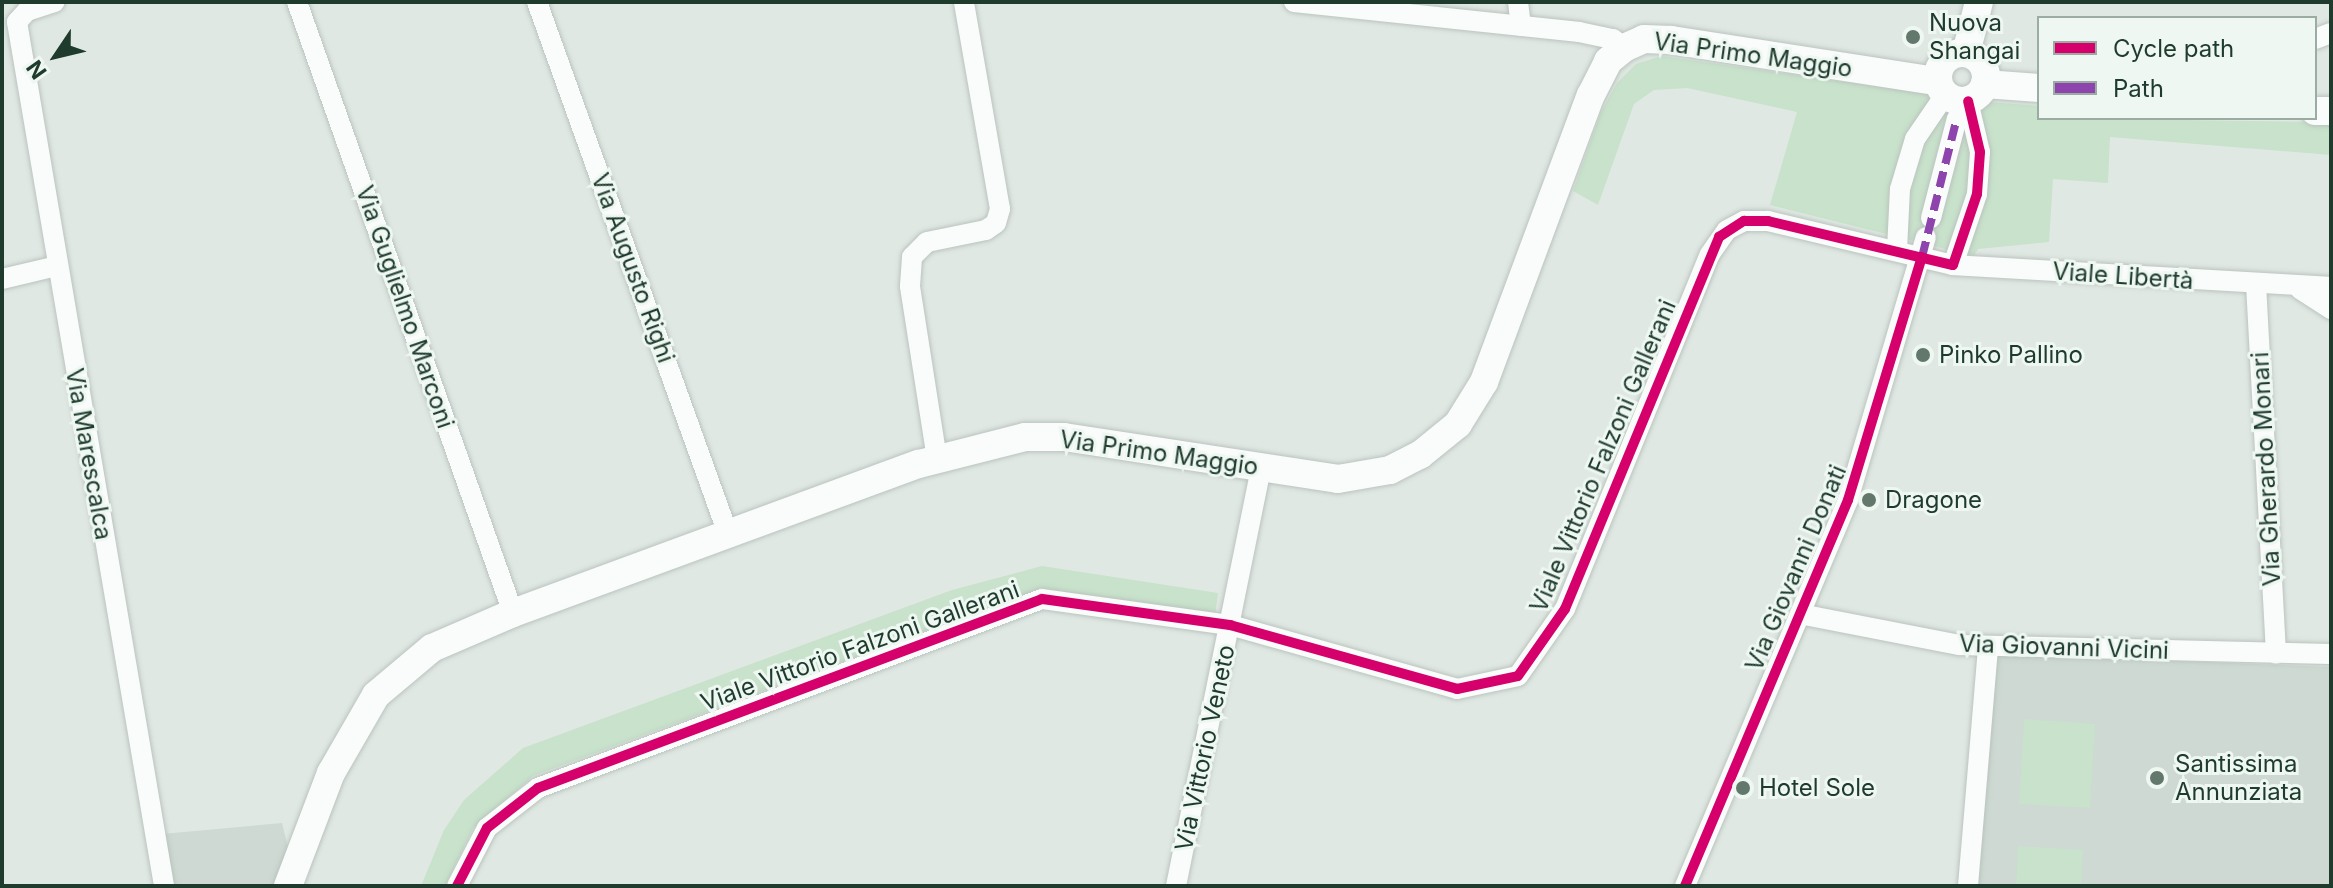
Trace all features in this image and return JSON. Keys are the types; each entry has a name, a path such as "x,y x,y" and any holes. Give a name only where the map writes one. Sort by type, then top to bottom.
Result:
{"main road":[{"path":"1966,53 1979,2"},
{"name":"Via Primo Maggio","path":"288,886 331,773 376,695 432,648 513,613 937,459 1043,436 1327,478 1374,475 1420,455 1458,424 1502,344 1597,82 1608,61 1624,48 1644,39 1671,40 1959,96 2037,88"},
{"path":"1966,53 1980,61 1959,96 1945,59 1966,53"}],"street":[{"path":"13,16 55,2"},
{"name":"Via Guglielmo Marconi","path":"297,2 513,613"},
{"name":"Via Augusto Righi","path":"537,2 728,534"},
{"path":"937,459 910,286 912,257 927,242 986,230 996,223 1000,209 964,2"},
{"path":"1294,2 1600,36 1624,48"},
{"path":"1518,2 1521,26"},
{"name":"Via Marescalca","path":"13,16 164,886"},
{"path":"1959,96 1980,152 1977,194 1953,265 1926,237 1897,250 1900,189 1915,139 1959,96"},
{"name":"Via Giovanni Donati","path":"1685,886 1863,458 1926,237 1959,96"},
{"name":"Viale Vittorio Falzoni Gallerani","path":"457,886 487,828 538,788 1042,599 1230,625 1457,689 1518,676 1565,609 1719,237 1735,224 1754,219 1897,250"},
{"name":"Viale Libertà","path":"1953,265 2331,287"},
{"path":"2,279 57,266"},
{"name":"Via Gherardo Monari","path":"2256,284 2276,653"},
{"name":"Viale Libertà","path":"2292,286 2331,309"},
{"name":"Via Vittorio Veneto","path":"1176,886 1261,468"},
{"name":"Via Giovanni Vicini","path":"1800,614 1900,637 1988,647 2331,654"},
{"path":"1968,886 1988,647"}],"shaded area":[{"name":"Santissima Annunziata","path":"1990,654 2331,667 2331,886 1976,886"},
{"path":"282,823 289,851 276,886 171,886 162,834"}],"green space":[{"path":"1661,56 1938,95 1958,105 1976,101 2037,106 2037,120 2331,122 2331,155 2110,137 2108,183 2053,179 2049,242 1978,249 1974,256 1770,205 1797,112 1687,88 1654,90 1634,104 1598,205 1573,191 1601,112 1617,83 1636,64"},
{"path":"1042,566 1218,593 1215,617 1049,594 962,617 533,776 473,828 445,886 421,886 444,830 464,800 523,748 952,590"},
{"path":"2024,719 2095,724 2090,808 2019,804"},
{"path":"2018,846 2083,850 2081,886 2016,886"}],"marked path":[{"path":"1922,257 1957,118"}],"cycle path":[{"path":"457,886 487,828 538,788 1042,599 1230,625 1457,689 1518,676 1565,609 1719,237 1744,221 1768,221 1953,265 1977,194 1980,152 1968,101"},
{"path":"1685,886 1848,500 1922,257"}],"place":[{"name":"Nuova Shangai","path":"1913,37"},
{"name":"Pinko Pallino","path":"1923,355"},
{"name":"Dragone","path":"1869,500"},
{"name":"Santissima Annunziata","path":"2157,778"},
{"name":"Hotel Sole","path":"1743,788"}]}
